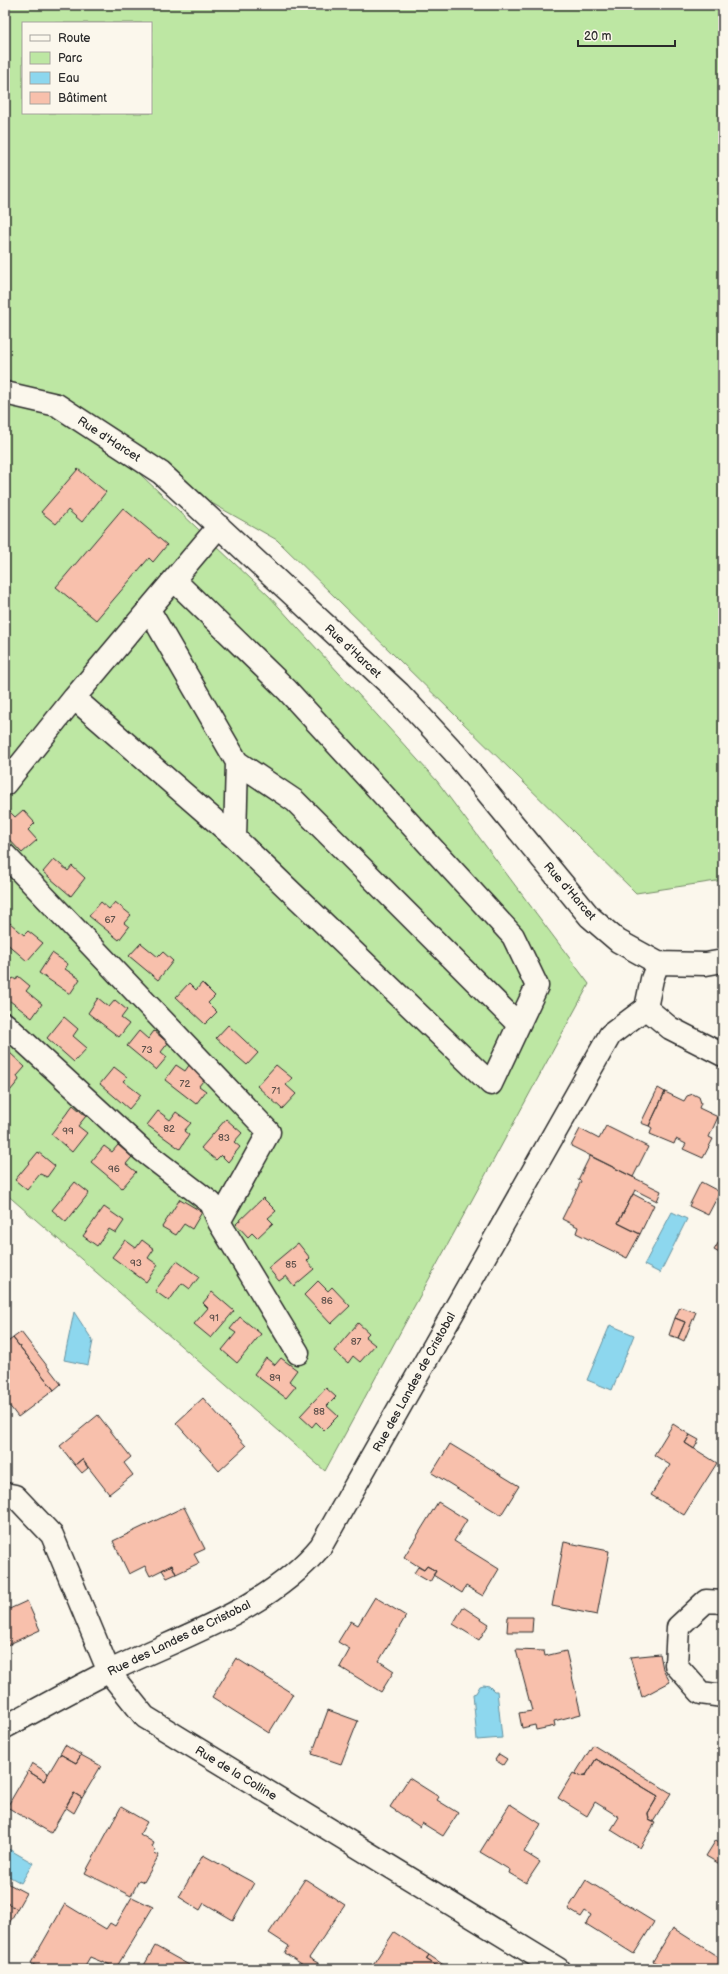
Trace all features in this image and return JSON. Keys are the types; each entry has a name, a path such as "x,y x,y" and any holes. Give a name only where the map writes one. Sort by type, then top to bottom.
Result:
{"street":[{"name":"Rue d'Harcet","path":"5,393 57,405 161,473 399,693 454,752 590,917 618,941 658,963"},
{"path":"5,784 74,698 150,610 219,526"},
{"path":"74,698 235,838 490,1084 537,986 513,936 287,690 174,580"},
{"path":"150,610 238,762 295,801 518,1024"},
{"path":"235,838 238,762"},
{"path":"5,855 269,1132 219,1222"},
{"path":"723,961 706,964 658,963 652,980 646,1008 670,1028 723,1055"},
{"name":"Rue des Landes de Cristobal","path":"5,1727 109,1672 252,1604 305,1566 322,1546 610,1034 646,1008"},
{"path":"5,1024 142,1150 211,1203 219,1222 298,1353"},
{"name":"Rue de la Colline","path":"5,1494 15,1496 52,1535 109,1672 145,1717 558,1969"},
{"path":"723,1602 706,1601 678,1627 676,1665 701,1693 723,1696"}],"green space":[{"path":"5,5 723,5 723,880 636,893 277,540 171,480 124,459 269,596 437,781 589,984 325,1471 5,1193"}],"water":[{"path":"672,1212 687,1219 660,1273 644,1265"},
{"path":"74,1312 93,1341 88,1365 64,1360"},
{"path":"610,1325 634,1335 612,1390 587,1380"},
{"path":"480,1686 489,1686 494,1691 497,1691 502,1738 477,1740 473,1694 476,1693"},
{"path":"5,1847 33,1863 21,1883 5,1874"}],"building":[{"path":"78,469 106,492 82,522 68,510 56,524 41,512"},
{"path":"123,508 167,545 153,562 149,558 96,620 56,587"},
{"path":"7,809 15,817 23,810 35,823 28,830 37,840 22,853 5,835 5,811"},
{"path":"54,859 68,871 72,866 85,878 71,896 43,872"},
{"path":"101,902 109,909 115,902 131,915 124,923 129,927 119,940 89,916"},
{"path":"10,923 24,935 28,931 43,943 27,961 5,942 5,929"},
{"path":"141,943 158,957 163,952 173,961 158,980 129,956"},
{"path":"52,953 68,964 65,969 80,979 70,994 39,973"},
{"path":"18,976 30,986 26,991 42,1004 32,1018 5,997 5,989 13,978 16,980"},
{"path":"189,983 196,990 202,983 215,996 208,1003 217,1012 205,1024 176,997"},
{"path":"98,998 109,1007 115,1000 127,1010 121,1018 129,1024 119,1037 88,1013"},
{"path":"64,1017 78,1029 73,1036 87,1048 74,1062 47,1038"},
{"path":"228,1025 258,1053 247,1065 216,1038"},
{"path":"139,1031 148,1039 154,1031 168,1043 161,1052 167,1057 156,1070 127,1046"},
{"path":"9,1052 25,1067 17,1076 19,1080 10,1091 5,1087 5,1057"},
{"path":"190,1064 206,1077 199,1086 206,1091 196,1104 165,1080 176,1065 185,1071"},
{"path":"276,1065 292,1078 286,1085 296,1094 282,1109 257,1086"},
{"path":"114,1067 127,1077 123,1081 141,1095 129,1109 100,1084"},
{"path":"658,1088 665,1092 649,1126 641,1123"},
{"path":"665,1092 684,1101 687,1096 693,1094 699,1097 701,1103 699,1108 718,1117 709,1137 713,1139 703,1158 683,1149 686,1144 676,1139 674,1144 650,1134 652,1128 649,1126"},
{"path":"73,1105 86,1116 78,1126 87,1133 72,1152 51,1134"},
{"path":"158,1111 170,1120 176,1112 191,1123 184,1131 189,1135 180,1149 147,1125"},
{"path":"226,1119 242,1133 234,1142 240,1147 228,1162 221,1155 216,1160 201,1148"},
{"path":"606,1126 648,1147 633,1177 571,1146 580,1129 599,1139"},
{"path":"118,1145 132,1157 126,1164 136,1172 122,1188 91,1162 104,1146 112,1152"},
{"path":"38,1152 55,1166 47,1177 40,1174 27,1190 15,1180"},
{"path":"590,1156 661,1191 657,1201 635,1190 618,1223 640,1234 627,1258 576,1233 578,1227 562,1219 581,1181 578,1180"},
{"path":"75,1182 89,1193 66,1222 52,1210"},
{"path":"701,1182 720,1192 708,1215 689,1206"},
{"path":"633,1194 654,1205 640,1234 618,1223"},
{"path":"263,1198 276,1211 268,1218 273,1223 257,1238 252,1233 248,1237 236,1224"},
{"path":"180,1199 202,1212 192,1229 184,1224 176,1235 162,1227"},
{"path":"104,1207 124,1221 116,1233 109,1229 97,1246 83,1236"},
{"path":"723,1235 723,1255 714,1250"},
{"path":"125,1240 136,1248 142,1240 154,1249 148,1258 158,1265 146,1282 112,1257"},
{"path":"298,1243 310,1258 307,1261 314,1269 294,1286 286,1276 279,1281 268,1268"},
{"path":"177,1261 199,1277 190,1289 182,1283 169,1301 155,1291"},
{"path":"318,1281 328,1291 332,1287 350,1306 331,1324 304,1295"},
{"path":"212,1292 234,1311 211,1338 194,1324 208,1308 203,1303"},
{"path":"680,1307 696,1312 684,1341 678,1338 685,1322 675,1318"},
{"path":"240,1317 261,1334 237,1363 222,1350 236,1333 230,1329"},
{"path":"675,1318 685,1322 678,1338 669,1335"},
{"path":"358,1323 369,1333 365,1337 375,1345 360,1362 353,1356 348,1363 334,1351"},
{"path":"21,1332 61,1384 54,1390 13,1338"},
{"path":"13,1338 54,1390 18,1417 5,1400 5,1344"},
{"path":"266,1358 275,1365 281,1358 297,1370 289,1381 296,1386 286,1398 254,1374"},
{"path":"326,1388 336,1397 327,1406 338,1416 324,1430 316,1422 312,1427 300,1416"},
{"path":"203,1398 246,1446 219,1471 176,1423"},
{"path":"98,1415 131,1457 124,1463 133,1475 109,1494 82,1459 75,1465 60,1446"},
{"path":"673,1424 690,1435 685,1443 717,1463 684,1515 651,1495 670,1465 654,1455"},
{"path":"690,1435 699,1440 694,1449 685,1443"},
{"path":"450,1444 519,1486 501,1515 432,1473"},
{"path":"82,1459 88,1468 82,1473 75,1465"},
{"path":"438,1502 467,1520 454,1541 499,1569 483,1596 466,1586 462,1593 433,1575 436,1571 427,1566 424,1570 404,1557"},
{"path":"184,1507 205,1549 194,1554 199,1563 176,1574 172,1565 150,1576 145,1566 129,1574 113,1541"},
{"path":"564,1542 609,1551 597,1615 552,1606"},
{"path":"172,1565 176,1574 167,1578 162,1570"},
{"path":"427,1566 436,1571 430,1582 414,1573 418,1567 424,1570"},
{"path":"375,1597 406,1616 379,1661 394,1671 381,1692 340,1667 350,1649 338,1642 351,1621 358,1625"},
{"path":"27,1601 40,1630 5,1646 5,1611"},
{"path":"463,1607 489,1624 479,1640 453,1624"},
{"path":"508,1617 533,1617 532,1632 507,1632"},
{"path":"516,1650 544,1651 545,1656 566,1651 581,1714 554,1721 555,1726 536,1730 535,1725 522,1728 519,1713 532,1711"},
{"path":"660,1654 663,1669 670,1682 642,1697 630,1657"},
{"path":"236,1658 293,1694 269,1733 212,1697"},
{"path":"328,1710 358,1721 341,1764 312,1754"},
{"path":"65,1745 81,1755 76,1763 60,1754"},
{"path":"593,1745 671,1793 653,1822 649,1820 648,1813 658,1796 596,1759 586,1775 579,1776 575,1774"},
{"path":"60,1754 76,1763 81,1755 101,1766 82,1798 74,1793 51,1833 7,1807 28,1771 44,1781"},
{"path":"499,1754 507,1759 503,1765 495,1760"},
{"path":"596,1759 658,1796 648,1813 649,1820 655,1823 640,1848 611,1830 619,1817 595,1802 587,1816 558,1798 573,1773 579,1776 586,1775"},
{"path":"32,1763 48,1773 44,1781 28,1771"},
{"path":"409,1778 439,1797 437,1800 458,1813 443,1836 422,1823 420,1827 390,1807"},
{"path":"74,1793 82,1798 74,1813 65,1807"},
{"path":"510,1804 541,1824 524,1852 540,1862 526,1883 509,1873 510,1870 480,1852"},
{"path":"121,1807 147,1822 140,1834 154,1843 152,1847 156,1850 154,1853 159,1855 144,1882 139,1880 131,1896 85,1873"},
{"path":"723,1838 723,1866 706,1856 716,1840 720,1843"},
{"path":"203,1855 254,1883 233,1920 204,1903 200,1910 179,1897"},
{"path":"305,1879 345,1905 309,1958 318,1963 314,1969 309,1969 285,1953 289,1946 269,1933"},
{"path":"586,1880 654,1922 634,1954 586,1924 591,1915 585,1911 581,1917 568,1909"},
{"path":"5,1882 26,1893 17,1909 5,1902"},
{"path":"132,1897 153,1907 116,1968 90,1957 83,1969 41,1969 31,1963 65,1904 106,1929 110,1923 115,1926"},
{"path":"5,1902 17,1909 5,1931"},
{"path":"673,1928 723,1960 722,1969 665,1969 653,1961"},
{"path":"394,1932 429,1955 426,1959 441,1969 370,1969"},
{"path":"155,1946 189,1965 187,1969 142,1969"},
{"path":"429,1955 448,1969 441,1969 426,1959"}]}
